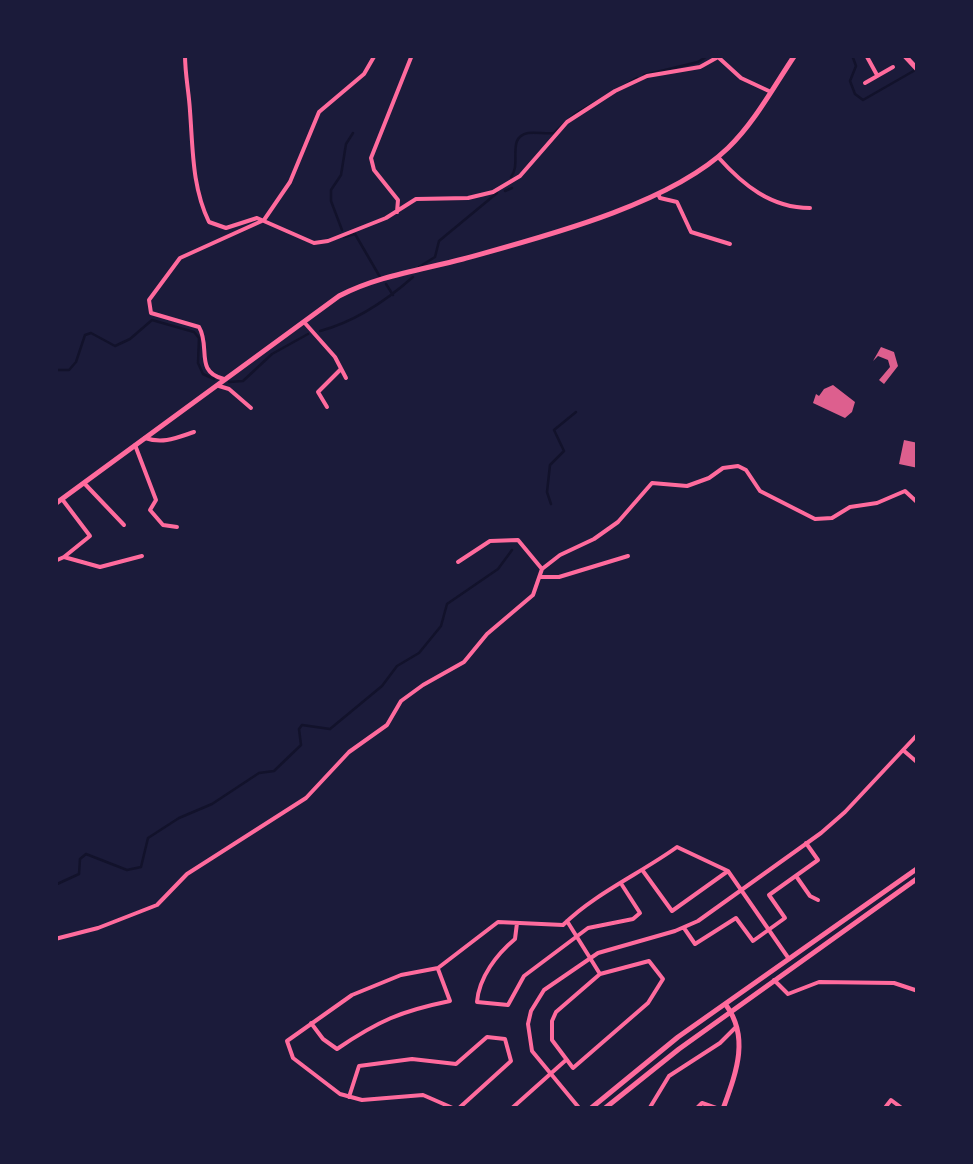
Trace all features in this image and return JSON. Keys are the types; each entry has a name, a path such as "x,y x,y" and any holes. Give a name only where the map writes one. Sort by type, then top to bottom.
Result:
{"street":[{"path":"186,55 184,81 190,105 192,159 197,194 209,222 220,228 257,218 314,243 328,241 424,197 468,198 493,192 520,176 567,122 647,76 700,66 718,57 742,78 770,92"},
{"path":"224,379 206,370 204,332 199,327 150,313 149,300 180,258 264,220 290,182 319,112 364,74 376,55"},
{"path":"397,212 398,200 374,170 372,158 412,55"},
{"path":"866,55 878,76"},
{"path":"904,55 916,68"},
{"path":"55,504 339,296 384,278 521,243 658,194 694,177 740,136 794,57"},
{"path":"865,83 892,67"},
{"path":"718,157 743,184 788,207 810,208"},
{"path":"658,194 677,202 690,232 730,244"},
{"path":"336,287 339,296"},
{"path":"303,321 336,357 346,378"},
{"path":"327,407 318,392 341,369"},
{"path":"216,385 229,388 251,408"},
{"path":"145,438 156,442 194,432"},
{"path":"134,446 156,500 150,510 162,525 177,528"},
{"path":"55,940 157,905 187,874 306,798 349,752 387,726 401,701 464,662 488,634 532,595 542,569 618,522 652,483 687,486 730,466 746,470 760,491 816,519 832,518 850,507 877,504 905,491 918,503"},
{"path":"84,483 124,526"},
{"path":"55,560 90,536 62,499"},
{"path":"458,562 490,541 518,540 542,569"},
{"path":"64,557 100,567 142,556"},
{"path":"540,576 559,576 628,556"},
{"path":"580,1109 532,1051 528,1024 544,990 591,956 684,928 740,890 845,812 918,734"},
{"path":"902,749 918,763"},
{"path":"684,928 696,944 736,918 753,942 785,918 768,895 818,860 806,843"},
{"path":"349,1097 359,1066 412,1058 456,1064 487,1037 505,1039 511,1061 457,1109 423,1095 373,1100 349,1097 331,1089 293,1058 287,1041 352,994 401,976 438,968 498,922 564,925 584,905 678,847 728,871 790,959"},
{"path":"590,1109 655,1055 918,868"},
{"path":"643,871 672,911 728,871"},
{"path":"796,876 810,896 818,900"},
{"path":"604,1109 651,1070 918,878"},
{"path":"516,923 516,939 499,952 478,990 477,1002 508,1005 524,976 588,928 632,919 640,913 622,885"},
{"path":"567,921 600,974"},
{"path":"650,961 662,979 648,1003 574,1068 552,1040 552,1021 562,1004 600,974 650,961"},
{"path":"312,1023 336,1049 369,1026 411,1008 450,1000 438,968"},
{"path":"774,980 788,994 819,982 894,983 918,991"},
{"path":"696,1109 702,1102 721,1109 739,1059 737,1024 726,1004"},
{"path":"648,1109 668,1076 720,1043 737,1024"},
{"path":"510,1109 566,1060"},
{"path":"884,1109 891,1100 903,1109"}],"building":[{"path":"881,347 894,352 898,366 884,384 879,380 890,367 888,360 878,356 873,361"},
{"path":"833,385 855,402 845,418 813,403 816,394 819,396"},
{"path":"904,440 918,443 918,468 899,464"}],"waterway":[{"path":"644,75 698,62 709,55"},
{"path":"852,55 856,66 850,81 855,94 863,100 917,69"},
{"path":"511,177 521,136 554,133 575,114 637,78"},
{"path":"342,230 331,190 341,175 346,144 353,133"},
{"path":"505,191 512,188"},
{"path":"419,267 435,257 439,241 497,193"},
{"path":"344,237 355,234 380,277"},
{"path":"320,331 370,309 413,277"},
{"path":"386,284 393,295"},
{"path":"55,370 69,370 76,362 85,335 91,333 115,346 152,320 194,332 199,338 198,363 203,374 214,379"},
{"path":"229,382 243,381 272,354 308,334"},
{"path":"551,504 547,492 550,465 564,451 554,430 576,412"},
{"path":"55,885 79,874 80,859 86,854 127,870 141,867 148,838 179,818 212,804 259,773 274,771 301,745 302,725 330,729 382,686 397,666 419,653 441,626 447,604 498,569 512,550"}]}
